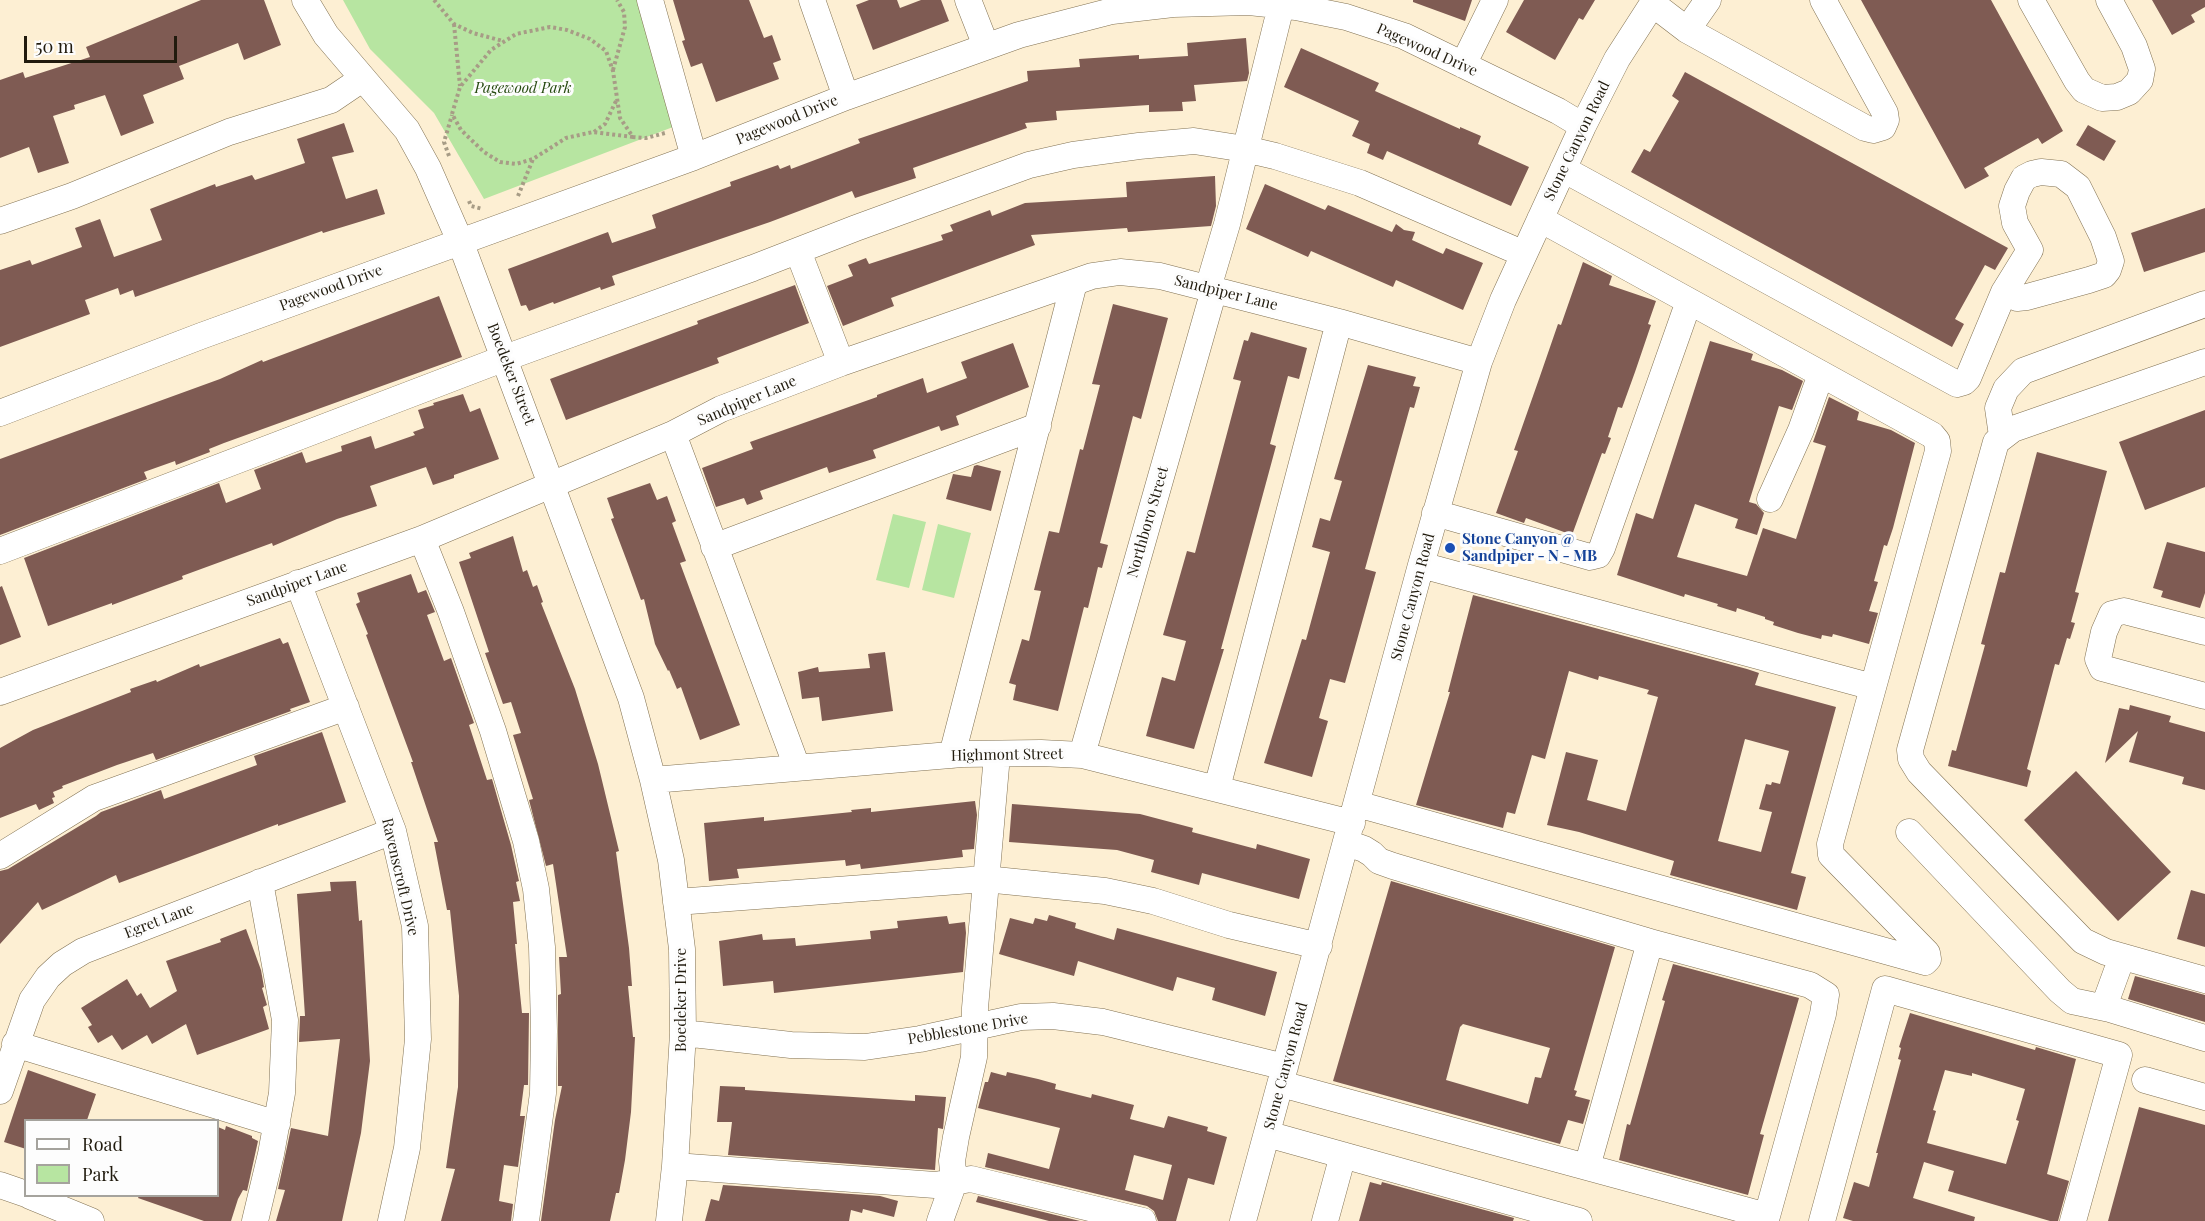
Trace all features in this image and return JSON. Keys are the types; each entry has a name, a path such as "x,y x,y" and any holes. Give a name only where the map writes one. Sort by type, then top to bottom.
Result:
{"street":[{"name":"Boedeker Street","path":"305,0 326,35 407,130 428,168 460,240 554,485 631,698 654,780"},
{"path":"650,0 694,157"},
{"path":"812,0 846,97"},
{"path":"968,0 986,46"},
{"path":"1463,65 1495,0"},
{"path":"1687,30 1708,0"},
{"path":"1654,2 1687,30 1865,128 1873,130 1883,126 1886,120 1885,113 1823,0"},
{"path":"2031,0 2084,90 2102,98 2117,98 2129,92 2140,80 2142,69 2134,46 2109,0"},
{"name":"Pagewood Drive","path":"0,413 460,240 694,157 846,97 1019,34 1111,6 1249,2 1281,6 1348,8 1558,111 1583,126"},
{"name":"Stone Canyon Road","path":"1243,1221 1435,513 1479,362 1503,300 1583,126 1617,59 1654,2"},
{"name":"Northboro Street","path":"1082,755 1211,289 1281,6"},
{"path":"0,221 72,196 229,132 331,100 362,79"},
{"path":"0,551 505,358 1029,165 1073,154 1194,141 1245,149 1360,183 1524,254"},
{"path":"1563,169 1957,384 1968,378 2004,292 2030,250 2015,223 2012,206 2017,191 2024,178 2032,174 2041,172 2061,174 2078,187 2103,237 2111,261 2108,270 2104,275 2027,297 2017,298 2004,292"},
{"path":"1352,823 1925,962 1928,959 1927,953 1831,855 1830,844 1938,451 1937,441 1932,435 1540,219"},
{"path":"798,251 841,363"},
{"name":"Sandpiper Lane","path":"0,692 422,539 674,434 721,409 841,363 1092,276 1120,272 1160,276 1339,322 1479,362"},
{"path":"952,755 1074,283"},
{"path":"1435,513 1590,557 1598,555 1689,301"},
{"path":"2002,436 1998,408 2006,389 2023,371 2205,304"},
{"path":"1217,788 1339,322"},
{"path":"2205,362 2013,429 1996,442 1910,750 1911,759 1919,772 2084,941 2106,952 2205,980"},
{"path":"1770,499 1801,430 1821,374"},
{"path":"714,547 1038,426"},
{"path":"674,434 797,767"},
{"path":"422,539 452,612 493,731 526,841 536,889 542,947 543,1093 526,1221"},
{"path":"1421,565 1873,687"},
{"name":"Ravenscroft Drive","path":"298,583 393,831 415,926 418,1039 407,1148 390,1221"},
{"path":"2205,632 2124,611 2112,614 2103,633 2098,659 2102,668 2205,696"},
{"path":"0,856 94,798 346,707"},
{"name":"Highmont Street","path":"654,780 952,755 1041,753 1082,755 1352,823"},
{"path":"940,1221 954,1182 952,1161 974,1057 985,879 997,755"},
{"name":"Boedeker Drive","path":"654,780 671,860 682,949 683,1033 675,1166 669,1221"},
{"path":"1352,823 1364,849 1379,861 1650,942 1587,1167"},
{"name":"Egret Lane","path":"0,1091 32,1000 48,977 62,964 82,951 393,831"},
{"path":"1909,832 2072,1001 2205,1038"},
{"path":"676,902 985,879 1105,891 1153,901 1229,925 1319,946"},
{"path":"255,1221 282,1093 285,1020 260,882"},
{"name":"Pebblestone Drive","path":"683,1033 791,1045 865,1047 920,1039 1021,1017 1103,1022 1587,1167 1767,1216 1823,1014 1826,995 1810,985 1650,942"},
{"path":"2110,1010 2106,1001 2122,957"},
{"path":"1822,1221 1886,989 2119,1054 2073,1221"},
{"path":"15,1044 277,1124"},
{"path":"2145,1080 2205,1097"},
{"path":"1267,1134 1579,1221"},
{"path":"1325,1221 1343,1155"},
{"path":"675,1166 935,1185 971,1179 1143,1221"},
{"path":"0,1185 24,1193"},
{"path":"32,1197 91,1221"}],"path":[{"path":"434,0 454,24 473,33 504,41"},
{"path":"613,71 625,27 624,12 617,0"},
{"path":"451,161 444,142 460,87 454,24"},
{"path":"460,87 491,50 516,34 550,27 567,30 590,39 606,51 613,71 620,118 633,137"},
{"path":"593,132 605,124 616,101"},
{"path":"452,114 460,130 484,152 500,162 516,164 533,159 566,138 593,132 646,138 686,128"},
{"path":"512,202 520,194 533,159"},
{"path":"464,191 471,206 491,212"}],"green space":[{"name":"Pagewood Park","path":"343,0 642,0 673,127 484,199 434,113 370,49"},
{"path":"893,514 926,522 909,588 876,580"},
{"path":"938,524 971,533 954,598 922,590"}],"building":[{"path":"201,0 264,0 281,45 244,60 238,43 179,66 184,79 143,95 154,123 121,136 105,95 74,105 75,109 53,116 69,163 38,173 29,147 0,158 0,80 23,72 25,78 90,57 86,47"},
{"path":"673,0 749,0 764,38 772,35 781,60 773,63 779,79 716,102 702,63 691,67 682,41 685,40"},
{"path":"869,0 897,0 900,8 921,0 941,0 949,21 873,50 856,5"},
{"path":"1413,0 1472,0 1465,21 1413,2"},
{"path":"1524,0 1595,0 1583,20 1579,18 1555,60 1506,32"},
{"path":"1861,0 1991,0 2063,131 2042,144 2038,138 1984,168 1989,176 1965,189"},
{"path":"2152,0 2205,0 2205,7 2191,15 2195,22 2172,35"},
{"path":"1246,38 1249,73 1247,81 1194,85 1196,101 1182,102 1183,111 1149,112 1149,105 1056,111 1057,120 1025,123 1027,128 913,168 916,178 855,198 852,191 770,222 612,276 615,285 601,290 600,287 529,311 526,305 521,306 508,269 608,232 612,243 656,228 652,215 731,186 730,182 778,165 780,169 790,165 791,169 860,143 858,139 1028,81 1027,71 1080,67 1079,59 1139,55 1139,59 1188,56 1187,43"},
{"path":"1301,48 1379,83 1375,91 1481,136 1478,144 1529,167 1511,206 1387,151 1383,160 1367,153 1370,144 1352,136 1359,121 1284,87"},
{"path":"1685,72 2008,248 1995,270 1985,265 1955,319 1964,324 1952,347 1631,172 1644,149 1650,152 1679,101 1672,96"},
{"path":"344,123 354,152 332,157 346,199 377,189 385,214 323,233 322,231 135,297 133,290 120,295 118,288 85,300 90,314 0,347 0,270 30,260 32,265 82,247 75,228 100,219 114,257 162,240 150,209 215,184 216,187 252,175 255,180 305,163 297,139"},
{"path":"2088,125 2116,141 2104,161 2076,145"},
{"path":"1215,176 1216,206 1211,226 1128,232 1127,228 1031,235 1035,245 891,298 894,306 843,326 827,286 853,276 848,265 866,258 869,264 943,240 941,235 953,231 950,225 990,210 992,216 1025,203 1127,197 1126,182"},
{"path":"1265,184 1325,210 1328,205 1392,232 1396,224 1404,230 1415,232 1412,240 1443,254 1446,248 1483,263 1463,310 1396,280 1393,287 1311,251 1308,257 1246,229"},
{"path":"2205,208 2205,252 2144,272 2131,233"},
{"path":"1583,262 1612,276 1609,285 1656,301 1648,324 1651,325 1635,372 1622,408 1618,407 1608,437 1611,438 1605,454 1602,453 1572,535 1526,518 1524,523 1496,513 1518,451 1514,450 1558,324 1561,325"},
{"path":"795,285 809,323 717,358 719,363 566,420 550,379"},
{"path":"439,296 462,357 224,443 209,449 210,452 176,465 175,461 144,472 147,479 0,535 0,459"},
{"path":"1113,304 1168,318 1141,419 1133,416 1100,543 1108,545 1102,568 1098,567 1088,608 1084,607 1058,711 1013,700 1016,685 1009,683 1022,639 1029,641 1041,591 1034,590 1049,531 1059,533 1080,449 1083,450 1100,385 1092,384"},
{"path":"1251,332 1307,348 1299,379 1288,376 1270,444 1276,446 1221,649 1224,649 1194,749 1146,736 1162,677 1175,681 1186,641 1163,635 1187,551 1195,553 1241,381 1233,379 1244,340 1248,341"},
{"path":"1710,341 1753,354 1751,360 1782,370 1803,381 1792,410 1779,406 1749,502 1756,504 1764,513 1757,535 1735,528 1738,519 1695,504 1677,557 1747,576 1763,528 1796,539 1826,446 1813,442 1829,397 1859,412 1857,420 1891,430 1915,443 1893,528 1887,546 1884,545 1874,581 1878,582 1869,611 1878,613 1869,644 1833,634 1832,637 1822,635 1821,639 1798,633 1773,625 1774,622 1765,617 1737,608 1736,612 1717,606 1718,604 1685,594 1684,597 1617,575 1636,513 1653,519"},
{"path":"1013,343 1029,387 956,416 959,425 941,431 939,426 873,450 876,458 829,473 827,467 760,491 763,499 747,505 744,498 716,507 702,468 753,449 750,442 877,397 877,395 923,378 927,393 967,378 961,362"},
{"path":"1368,365 1416,377 1413,386 1420,387 1414,408 1410,407 1365,569 1376,572 1345,683 1330,679 1319,718 1328,721 1312,777 1264,763 1302,639 1306,640 1330,552 1312,547 1320,518 1330,521 1342,481 1334,479"},
{"path":"463,394 470,412 480,408 499,459 433,485 426,467 370,486 377,506 337,519 273,546 272,543 182,576 183,579 112,605 112,603 48,626 24,558 219,483 226,503 261,489 254,470 302,452 306,463 342,451 341,446 371,436 375,449 415,435 413,432 424,428 418,410"},
{"path":"2205,410 2205,487 2145,510 2119,442"},
{"path":"2037,452 2107,471 2075,592 2079,593 2071,622 2075,623 2070,639 2067,638 2059,665 2055,664 2027,769 2031,771 2027,787 1948,766 1952,750 1956,751 1985,645 1981,644 2000,572 2005,573"},
{"path":"974,466 1001,471 991,511 946,499 953,474 971,477"},
{"path":"650,483 657,500 667,496 676,521 672,523 686,561 680,563 740,725 700,740 681,687 677,689 655,644 644,599 641,600 611,519 614,518 607,498"},
{"path":"513,536 523,572 527,570 533,587 537,585 543,602 541,603 575,689 598,764 619,851 616,852 629,948 632,986 628,986 633,1037 635,1037 631,1112 625,1160 619,1193 616,1193 610,1221 541,1221 562,1086 558,1086 558,995 561,994 559,957 567,957 553,864 546,866 529,800 533,799 513,735 521,733 511,702 503,704 485,653 489,652 459,562 471,558 469,553"},
{"path":"2167,542 2205,552 2205,593 2200,608 2161,597 2163,591 2153,588"},
{"path":"411,574 418,593 426,590 435,612 427,615 444,661 451,658 474,723 469,725 487,780 492,779 519,881 516,882 520,901 513,902 522,1013 529,1013 528,1085 524,1085 520,1116 525,1116 518,1167 504,1165 499,1201 513,1204 511,1221 441,1221 455,1169 446,1168 458,1087 459,996 450,910 447,910 434,842 438,842 411,762 413,762 356,604 360,602 357,593"},
{"path":"2,586 21,637 0,645 0,587"},
{"path":"1473,595 1747,669 1759,673 1755,685 1836,707 1791,873 1806,877 1797,910 1670,875 1674,861 1579,832 1547,825 1566,752 1598,760 1587,800 1626,811 1658,697 1647,694 1649,690 1599,676 1598,680 1569,671 1545,759 1532,755 1515,814 1507,812 1503,828 1416,805 1450,692 1448,692","holes":["1745,739 1789,751 1780,784 1772,782 1771,785 1766,784 1759,809 1772,812 1761,852 1718,841"]},
{"path":"280,638 283,644 288,642 310,702 156,760 153,753 117,765 62,786 63,788 53,792 54,803 39,810 36,804 0,818 0,748 33,730 131,692 130,689 156,680 157,682 199,664 200,667"},
{"path":"885,652 893,711 822,721 819,697 802,699 798,672 818,667 819,672 870,668 868,654"},
{"path":"2130,705 2171,716 2169,722 2205,732 2205,790 2182,784 2184,777 2129,762 2138,731 2105,763 2119,708 2129,710"},
{"path":"322,732 346,802 278,826 278,824 119,883 116,875 42,910 38,902 0,944 0,871 8,869 101,812 161,790 164,799 257,765 254,756"},
{"path":"2076,771 2171,872 2118,921 2024,820"},
{"path":"975,801 977,815 974,849 962,850 963,857 861,869 860,864 846,866 845,860 737,869 739,878 709,881 704,823 764,817 764,821 871,808 871,812"},
{"path":"1012,804 1140,814 1193,828 1192,832 1256,849 1257,844 1310,859 1299,899 1202,873 1199,885 1151,872 1154,860 1117,850 1009,842"},
{"path":"356,881 359,921 362,920 370,1061 361,1133 342,1221 276,1221 285,1190 278,1189 291,1128 328,1136 340,1039 299,1042 300,1016 305,1016 297,894 331,891 330,882"},
{"path":"1391,881 1615,947 1574,1090 1577,1091 1575,1096 1590,1100 1583,1124 1568,1120 1560,1144 1333,1081","holes":["1463,1024 1550,1048 1541,1078 1535,1077 1528,1104 1446,1080 1460,1027"]},
{"path":"2191,890 2205,894 2205,947 2177,939"},
{"path":"1049,915 1076,923 1075,928 1114,940 1117,928 1277,972 1265,1016 1212,1000 1215,988 1177,977 1173,991 1078,961 1074,976 999,954 1010,918 1033,924 1035,918 1047,921"},
{"path":"947,916 949,924 965,922 963,972 774,993 773,981 723,986 719,941 762,934 763,940 795,938 796,946 871,939 870,931 898,928 897,921"},
{"path":"246,929 261,970 264,987 262,988 267,1005 263,1007 269,1029 197,1055 186,1024 152,1044 147,1035 122,1050 112,1035 98,1043 88,1027 92,1025 81,1008 127,979 137,996 141,993 150,1008 177,991 166,961 221,942 220,939"},
{"path":"1673,964 1799,998 1760,1134 1764,1135 1748,1195 1619,1160 1627,1124 1630,1125 1665,1001 1662,1000"},
{"path":"2135,976 2205,995 2205,1022 2128,999"},
{"path":"1910,1013 2035,1050 2036,1047 2076,1059 2047,1174 2069,1181 2058,1221 2050,1221 1948,1191 1954,1171 1924,1162 1913,1198 1975,1217 1974,1221 1853,1221 1843,1218 1854,1182 1869,1187 1901,1060 1898,1059 1901,1048 1899,1047","holes":["1945,1070 1972,1076 1972,1073 2025,1089 2016,1120 2019,1121 2006,1164 1927,1143 1936,1111 1933,1110"]},
{"path":"28,1070 96,1094 87,1119 24,1119 24,1148 4,1142"},
{"path":"991,1072 1006,1076 1007,1072 1056,1084 1055,1089 1091,1098 1092,1094 1134,1105 1130,1119 1164,1128 1168,1116 1208,1127 1207,1131 1227,1137 1214,1185 1188,1178 1176,1221 1158,1221 1154,1211 1147,1206 985,1167 988,1153 1049,1169 1060,1128 978,1108 985,1082 988,1082","holes":["1134,1155 1172,1165 1163,1200 1125,1190"]},
{"path":"720,1086 745,1087 745,1090 915,1101 915,1095 946,1097 943,1129 938,1128 935,1170 728,1155 732,1122 717,1122"},
{"path":"2139,1107 2205,1125 2205,1221 2108,1221"},
{"path":"226,1126 252,1136 258,1141 247,1191 243,1190 238,1199 231,1221 204,1221 138,1198 219,1197 219,1127 225,1130"},
{"path":"1370,1182 1381,1185 1382,1182 1514,1218 1513,1221 1359,1221"},
{"path":"723,1185 880,1196 898,1201 894,1217 863,1209 862,1213 851,1210 849,1221 705,1221 711,1199 719,1201"},
{"path":"978,1196 1080,1221 1049,1221 976,1202"}],"place":[{"name":"Stone Canyon @ Sandpiper - N - MB","path":"1450,548"}]}
